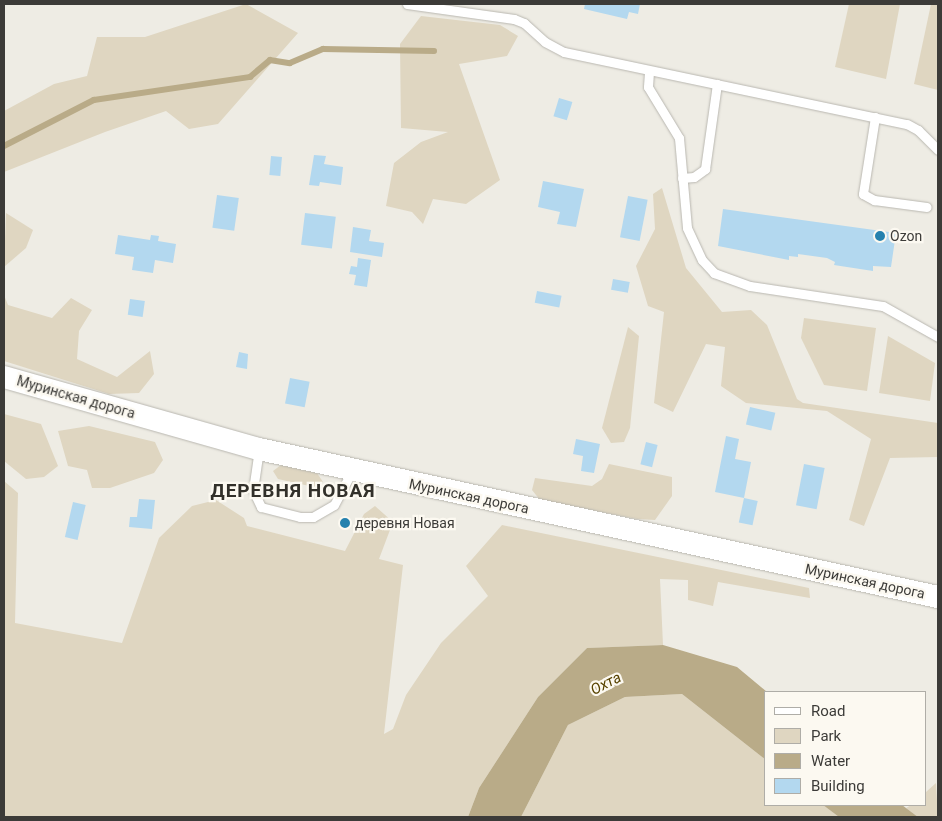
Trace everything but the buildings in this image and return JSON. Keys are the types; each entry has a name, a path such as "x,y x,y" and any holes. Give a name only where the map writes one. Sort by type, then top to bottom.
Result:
{"street":[{"name":"Муринская дорога","path":"4,377 259,449 938,597"}],"lane":[{"path":"407,4 514,19 524,23 544,42 564,52 649,72 718,84 875,117 918,130 938,150"},
{"path":"649,72 648,87 679,138 687,228 702,260 714,273 750,286 884,306 938,337"},
{"path":"682,178 694,177 705,169 718,84"},
{"path":"875,117 863,194 874,200 927,207"},
{"path":"259,449 253,490 261,506 300,517 313,517 334,505 353,470"}],"green space":[{"path":"246,4 298,33 218,124 189,129 166,111 105,132 4,172 4,111 54,84 87,76 97,37 145,37"},
{"path":"849,4 900,4 886,79 835,67"},
{"path":"931,4 938,4 938,90 914,84"},
{"path":"421,16 500,25 518,36 507,56 459,64 500,180 466,204 433,199 423,224 412,212 386,206 394,163 421,142 448,132 401,128 400,44"},
{"path":"662,188 686,268 722,312 751,310 767,325 797,399 803,403 938,423 938,457 890,458 864,526 849,520 871,439 827,411 746,403 721,386 725,347 706,344 673,412 654,403 664,312 648,306 636,266 655,229 653,194"},
{"path":"6,213 33,230 26,248 4,267"},
{"path":"4,295 8,305 52,318 71,298 92,310 79,331 77,359 117,377 150,351 154,374 139,393 109,394 4,361"},
{"path":"804,318 876,328 867,391 824,385 801,338"},
{"path":"628,327 639,336 630,428 624,442 611,443 602,428"},
{"path":"888,336 935,363 930,401 879,393"},
{"path":"4,414 41,424 58,466 44,477 26,479 4,461"},
{"path":"89,426 155,442 163,460 154,473 110,488 92,488 87,470 68,466 58,431"},
{"path":"609,464 672,477 672,496 655,520 637,519 540,500 532,490 535,478 592,486 602,479"},
{"path":"281,465 317,473 323,482 314,487 278,479 273,471"},
{"path":"4,481 18,493 15,623 122,643 159,538 192,506 216,500 244,518 247,526 345,551 364,514 375,506 393,522 379,559 403,565 384,734 393,729 406,695 441,643 488,596 466,566 502,525 809,588 810,598 718,582 713,606 688,600 688,580 660,579 663,645 587,648 538,697 479,788 468,817 4,817"},
{"path":"682,694 764,758 764,806 824,806 839,817 521,817 568,725 625,697"},
{"path":"936,783 938,817 918,817 906,808 909,806 927,806 927,791"}],"water":[{"name":"Охта","path":"663,645 737,667 766,691 764,691 764,758 682,694 625,697 568,725 521,817 468,817 479,788 538,697 587,648"},
{"path":"824,806 903,806 918,817 839,817"}],"waterway":[{"path":"4,146 94,100 250,77 270,60 290,63 323,49 434,51"}],"place":[{"name":"Ozon","path":"880,236"},
{"name":"деревня Новая","path":"345,523"}],"district":[{"name":"ДЕРЕВНЯ НОВАЯ","path":"293,491"}]}
